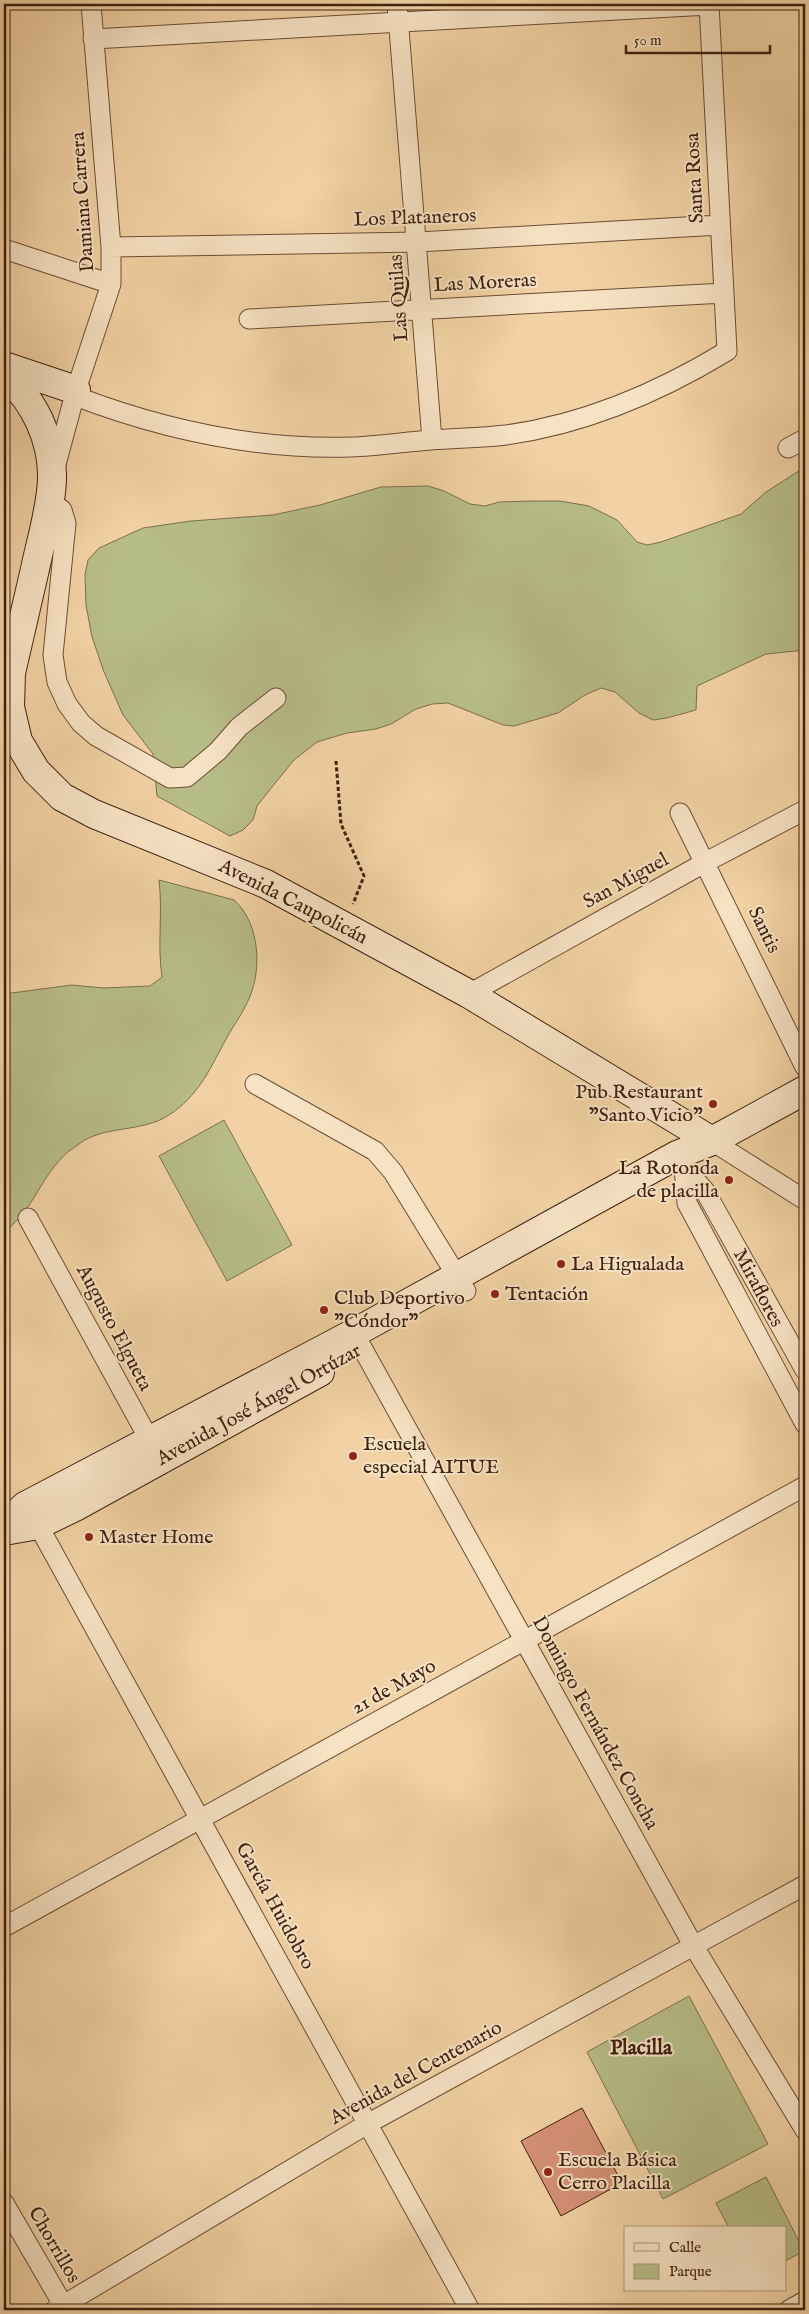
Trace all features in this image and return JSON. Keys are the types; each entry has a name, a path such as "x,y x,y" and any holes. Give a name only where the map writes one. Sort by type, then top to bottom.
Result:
{"main road":[{"path":"4,366 75,393"},
{"name":"Avenida Caupolicán","path":"4,376 22,393 41,426 48,444 51,490 11,673 10,707 13,724 26,756 48,785 77,806 266,884 469,994 712,1141"},
{"name":"Avenida José Ángel Ortúzar","path":"4,1531 38,1525 155,1450 359,1340 680,1162 712,1141 805,1090"},
{"name":"Avenida José Ángel Ortúzar","path":"4,1526 24,1506 155,1450"}],"street":[{"name":"Damiana Carrera","path":"51,490 75,393 111,284 111,248 91,4"},
{"name":"Las Quilas","path":"397,4 418,242 421,308 432,440"},
{"path":"93,39 709,4"},
{"name":"Santa Rosa","path":"432,440 506,434 579,419 648,394 699,368 727,351 709,4"},
{"name":"Los Plataneros","path":"111,248 418,242 720,225"},
{"path":"4,249 111,284"},
{"name":"Las Moreras","path":"249,319 421,308 724,293"},
{"path":"75,393 112,411 182,430 230,440 270,445 351,447 432,440"},
{"path":"788,448 805,439"},
{"path":"51,490 62,510 66,523 53,655 57,682 66,704 89,730 117,749 170,778 187,777 218,751 238,727 276,698"},
{"name":"San Miguel","path":"469,994 706,862 805,810"},
{"name":"Santis","path":"680,814 706,862 805,1067"},
{"path":"255,1084 374,1151 393,1172 461,1283"},
{"name":"Avenida Caupolicán","path":"712,1141 805,1200"},
{"name":"Miraflores","path":"680,1162 705,1190 805,1370"},
{"name":"Miraflores","path":"680,1162 687,1203 805,1424"},
{"name":"Augusto Elgueta","path":"28,1218 155,1450"},
{"name":"Domingo Fernández Concha","path":"359,1340 524,1642 693,1945 805,2130"},
{"name":"21 de Mayo","path":"4,1927 805,1486"},
{"name":"García Huidobro","path":"38,1525 369,2123 470,2310"},
{"name":"Avenida del Centenario","path":"62,2309 369,2123 805,1885"},
{"name":"Chorrillos","path":"4,2203 10,2228 62,2309"},
{"path":"789,2310 805,2301"}],"path":[{"path":"336,760 340,824 364,876 352,903 360,908"}],"green space":[{"path":"805,467 805,650 766,654 697,686 696,710 667,718 653,720 639,713 615,692 601,688 585,695 558,713 514,726 503,725 448,703 432,704 416,709 391,724 376,729 347,733 317,742 294,760 257,806 253,820 243,830 230,836 157,796 153,754 123,715 104,672 92,637 86,605 85,575 88,560 99,548 143,528 191,521 273,515 320,505 381,487 428,486 444,491 470,504 485,506 499,502 560,501 589,506 617,520 637,542 647,545 661,542 741,514 766,492"},
{"path":"159,880 234,900 243,910 250,922 254,936 257,964 255,979 244,1010 208,1073 188,1100 158,1121 99,1134 71,1150 63,1156 45,1179 23,1214 4,1233 4,994 72,985 103,988 150,986 162,977"},
{"path":"224,1120 292,1245 227,1281 159,1156"},
{"path":"689,1996 768,2144 663,2199 587,2052"},
{"path":"766,2177 804,2251 786,2260 786,2226 728,2226 716,2203"}],"building":[{"path":"582,2108 622,2183 561,2216 521,2141"}],"place":[{"name":"Pub Restaurant \"Santo Vicio\"","path":"713,1104"},
{"name":"La Rotonda de placilla","path":"729,1180"},
{"name":"La Higualada","path":"561,1264"},
{"name":"Tentación","path":"495,1294"},
{"name":"Club Deportivo \"Cóndor\"","path":"324,1310"},
{"name":"Escuela especial AITUE","path":"353,1456"},
{"name":"Master Home","path":"89,1537"},
{"name":"Escuela Básica Cerro Placilla","path":"548,2172"}],"district":[{"name":"Placilla","path":"641,2048"}]}
